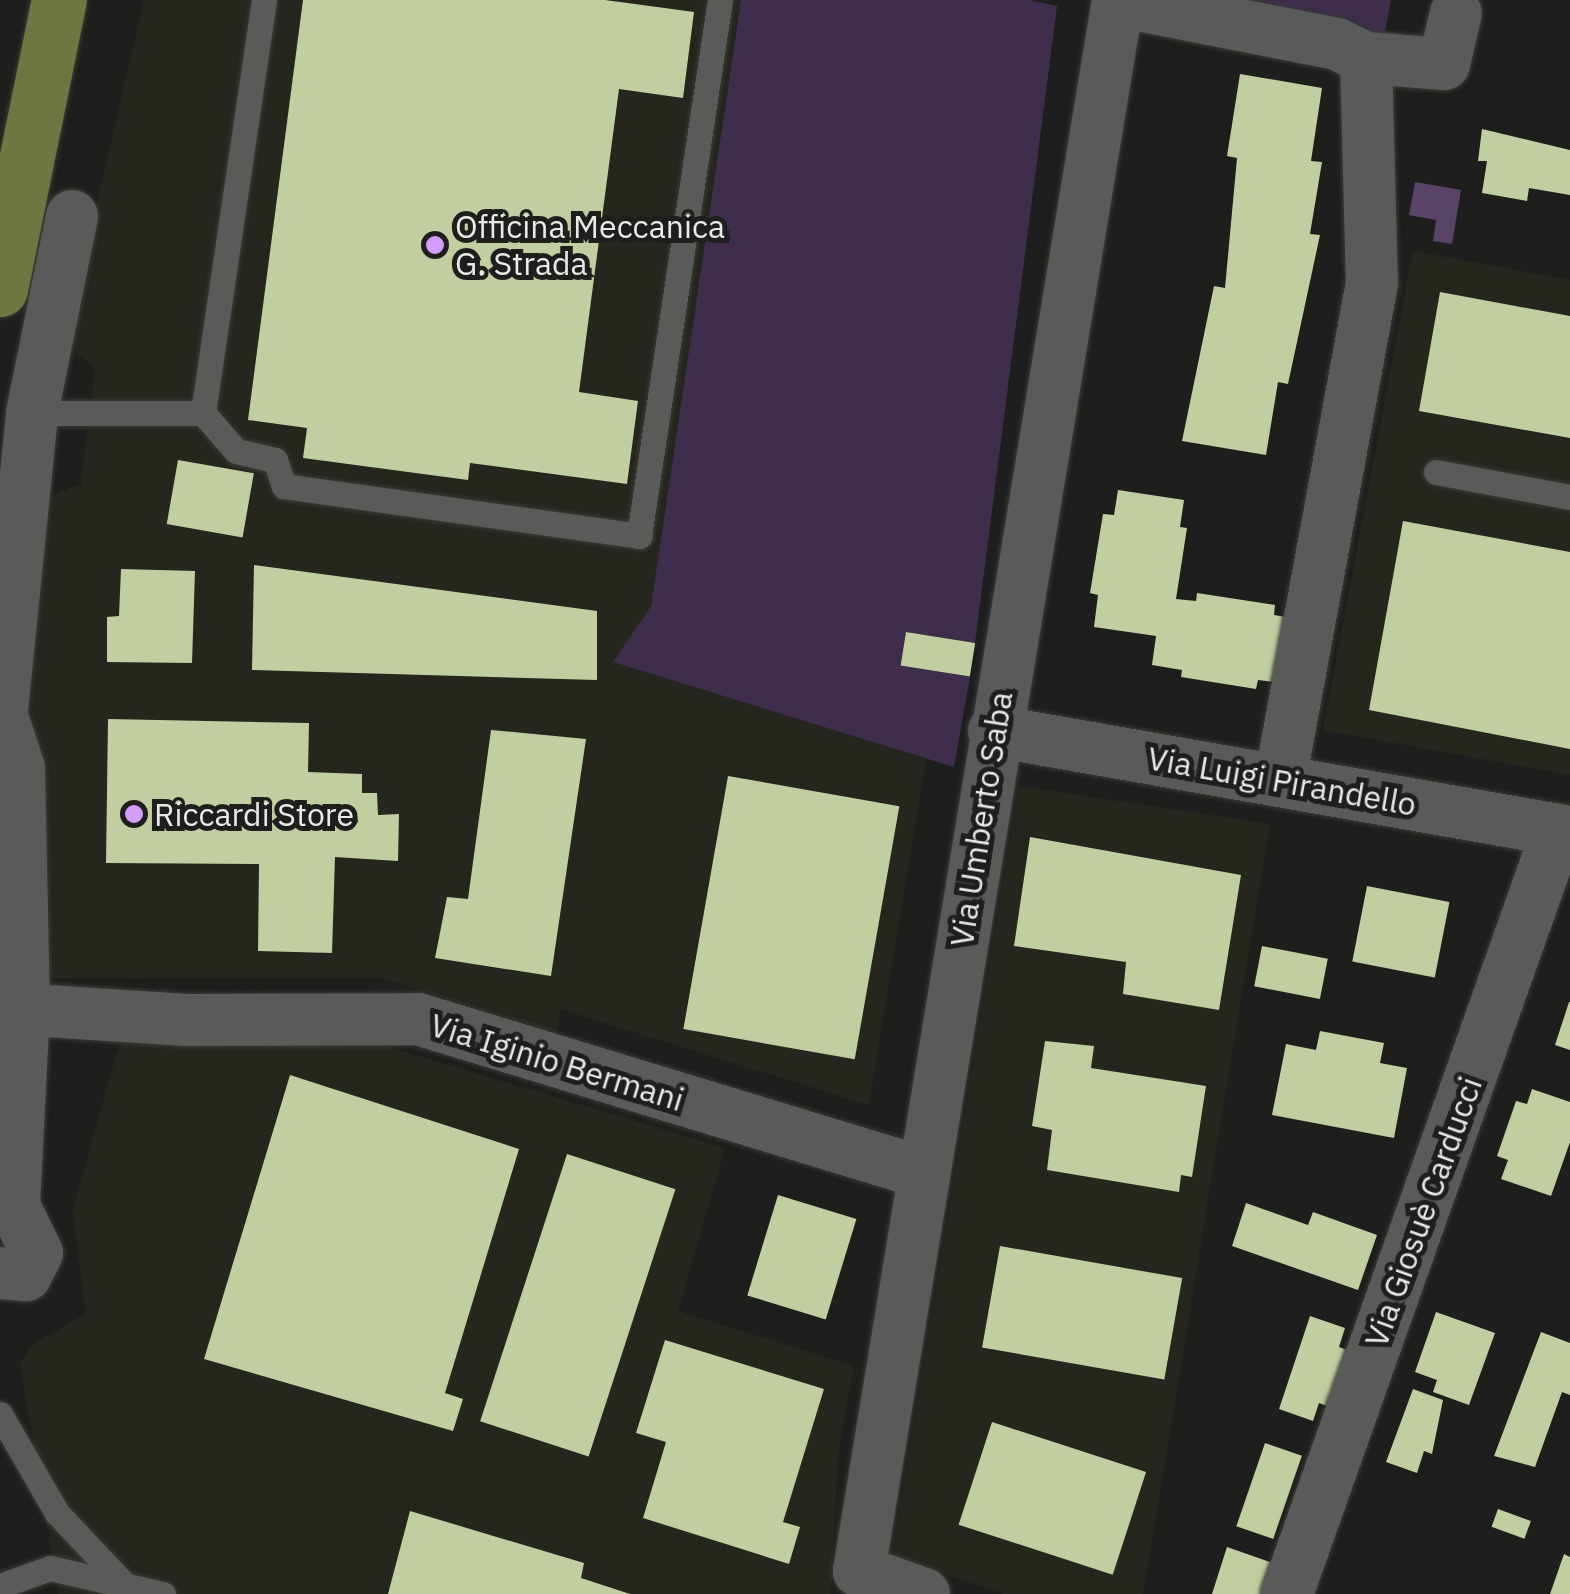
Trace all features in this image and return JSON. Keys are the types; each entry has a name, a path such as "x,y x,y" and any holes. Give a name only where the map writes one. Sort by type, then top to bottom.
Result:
{"main road":[{"path":"0,289 60,0"}],"street":[{"path":"1118,1 1336,44 1366,58 1444,64 1456,13"},
{"name":"Via Umberto Saba","path":"924,1594 859,1571 994,731 1118,1"},
{"path":"1280,781 1372,283 1366,58"},
{"path":"0,1273 26,1275 37,1253 14,1206 12,1008 19,768 1,710 32,414 72,216"},
{"name":"Via Luigi Pirandello","path":"994,731 1564,831"},
{"name":"Via Giosuè Carducci","path":"1287,1594 1564,831"},
{"name":"Via Iginio Bermani","path":"12,1008 187,1020 418,1019 924,1173"}],"lane":[{"path":"203,413 264,0"},
{"path":"32,414 203,413 236,451 275,460 284,486 639,536 720,0"},
{"path":"1436,472 1570,497"},
{"path":"0,1414 57,1513 120,1589"},
{"path":"0,1586 50,1568 120,1589 162,1594"},
{"path":"0,1586 16,1594"}],"shaded area":[{"path":"144,0 741,0 651,606 614,662 954,767 926,759 869,1105 560,1009 556,1033 382,978 40,978 31,687 45,498 81,484 95,368 65,342"},
{"path":"741,0 1029,0 1057,6 975,643 907,632 901,665 970,677 954,767 613,662 651,606"},
{"path":"1171,0 1391,0 1385,31 1417,37 1415,44"},
{"path":"1415,182 1461,190 1452,244 1433,241 1436,220 1409,215"},
{"path":"1413,251 1570,280 1570,775 1323,730"},
{"path":"1019,786 1270,824 1143,1594 1004,1594 892,1557"},
{"path":"120,1041 379,1044 725,1148 678,1311 854,1366 838,1452 831,1594 59,1594 20,1364 31,1345 86,1314 73,1210"}],"building":[{"name":"Officina Meccanica G. Strada","path":"303,0 605,0 694,12 683,98 619,89 579,392 638,401 627,484 470,463 468,480 303,458 307,428 248,420"},
{"path":"1240,74 1322,88 1311,161 1322,162 1310,234 1320,235 1288,384 1278,382 1266,455 1182,441 1214,286 1225,288 1237,158 1227,156"},
{"path":"1482,129 1570,150 1570,195 1529,188 1527,201 1482,193 1487,161 1478,161"},
{"path":"1440,292 1570,316 1570,438 1419,411"},
{"path":"178,460 254,473 243,537 167,524"},
{"path":"1118,490 1184,500 1180,527 1187,528 1176,599 1196,601 1197,593 1275,605 1274,615 1298,619 1288,684 1258,680 1256,689 1181,677 1182,670 1152,665 1156,636 1094,627 1098,595 1090,593 1103,514 1114,515"},
{"path":"1403,521 1570,552 1570,749 1369,710"},
{"path":"254,565 597,611 597,680 252,670"},
{"path":"121,569 195,571 192,663 107,662 107,617 119,616"},
{"path":"906,632 975,643 970,677 901,666"},
{"path":"108,719 309,723 308,772 362,774 362,793 377,793 378,815 399,814 398,861 335,857 332,953 258,951 259,864 106,863"},
{"path":"491,730 586,739 551,976 435,958 447,897 468,899"},
{"path":"728,776 899,806 855,1059 683,1029"},
{"path":"1030,837 1241,875 1219,1010 1123,994 1126,962 1014,946"},
{"path":"1367,886 1449,902 1435,978 1352,962"},
{"path":"1262,946 1328,959 1320,999 1254,986"},
{"path":"1570,1002 1570,1050 1555,1045"},
{"path":"1320,1031 1384,1043 1380,1063 1407,1068 1394,1138 1272,1115 1286,1044 1316,1050"},
{"path":"1045,1041 1094,1046 1091,1068 1206,1086 1192,1177 1181,1175 1179,1192 1047,1170 1052,1130 1032,1126"},
{"path":"290,1075 519,1149 445,1393 463,1399 453,1431 204,1359"},
{"path":"1532,1089 1570,1102 1570,1142 1551,1196 1501,1179 1508,1160 1497,1156 1516,1101 1527,1104"},
{"path":"567,1154 675,1189 589,1456 480,1421"},
{"path":"778,1195 856,1219 826,1319 747,1295"},
{"path":"1246,1203 1308,1225 1313,1212 1377,1235 1358,1290 1232,1246"},
{"path":"1000,1246 1182,1278 1164,1380 982,1347"},
{"path":"1436,1312 1495,1333 1469,1405 1433,1392 1437,1380 1415,1372"},
{"path":"1310,1316 1345,1328 1339,1347 1352,1352 1332,1408 1319,1403 1313,1421 1279,1409"},
{"path":"1541,1332 1570,1343 1570,1395 1562,1392 1535,1467 1494,1456"},
{"path":"665,1340 824,1389 783,1522 800,1527 789,1564 643,1518 666,1442 636,1433"},
{"path":"1413,1389 1443,1400 1432,1454 1424,1451 1417,1473 1386,1462"},
{"path":"992,1422 1146,1472 1113,1575 959,1525"},
{"path":"1265,1443 1302,1456 1273,1539 1236,1526"},
{"path":"1498,1509 1531,1521 1524,1539 1492,1527"},
{"path":"410,1511 584,1563 581,1578 630,1594 388,1594"},
{"path":"1227,1547 1273,1563 1262,1594 1212,1594"},
{"path":"1564,1554 1570,1557 1570,1594 1550,1594"}],"place":[{"name":"Officina Meccanica G. Strada","path":"435,245"},
{"name":"Riccardi Store","path":"134,814"}]}
